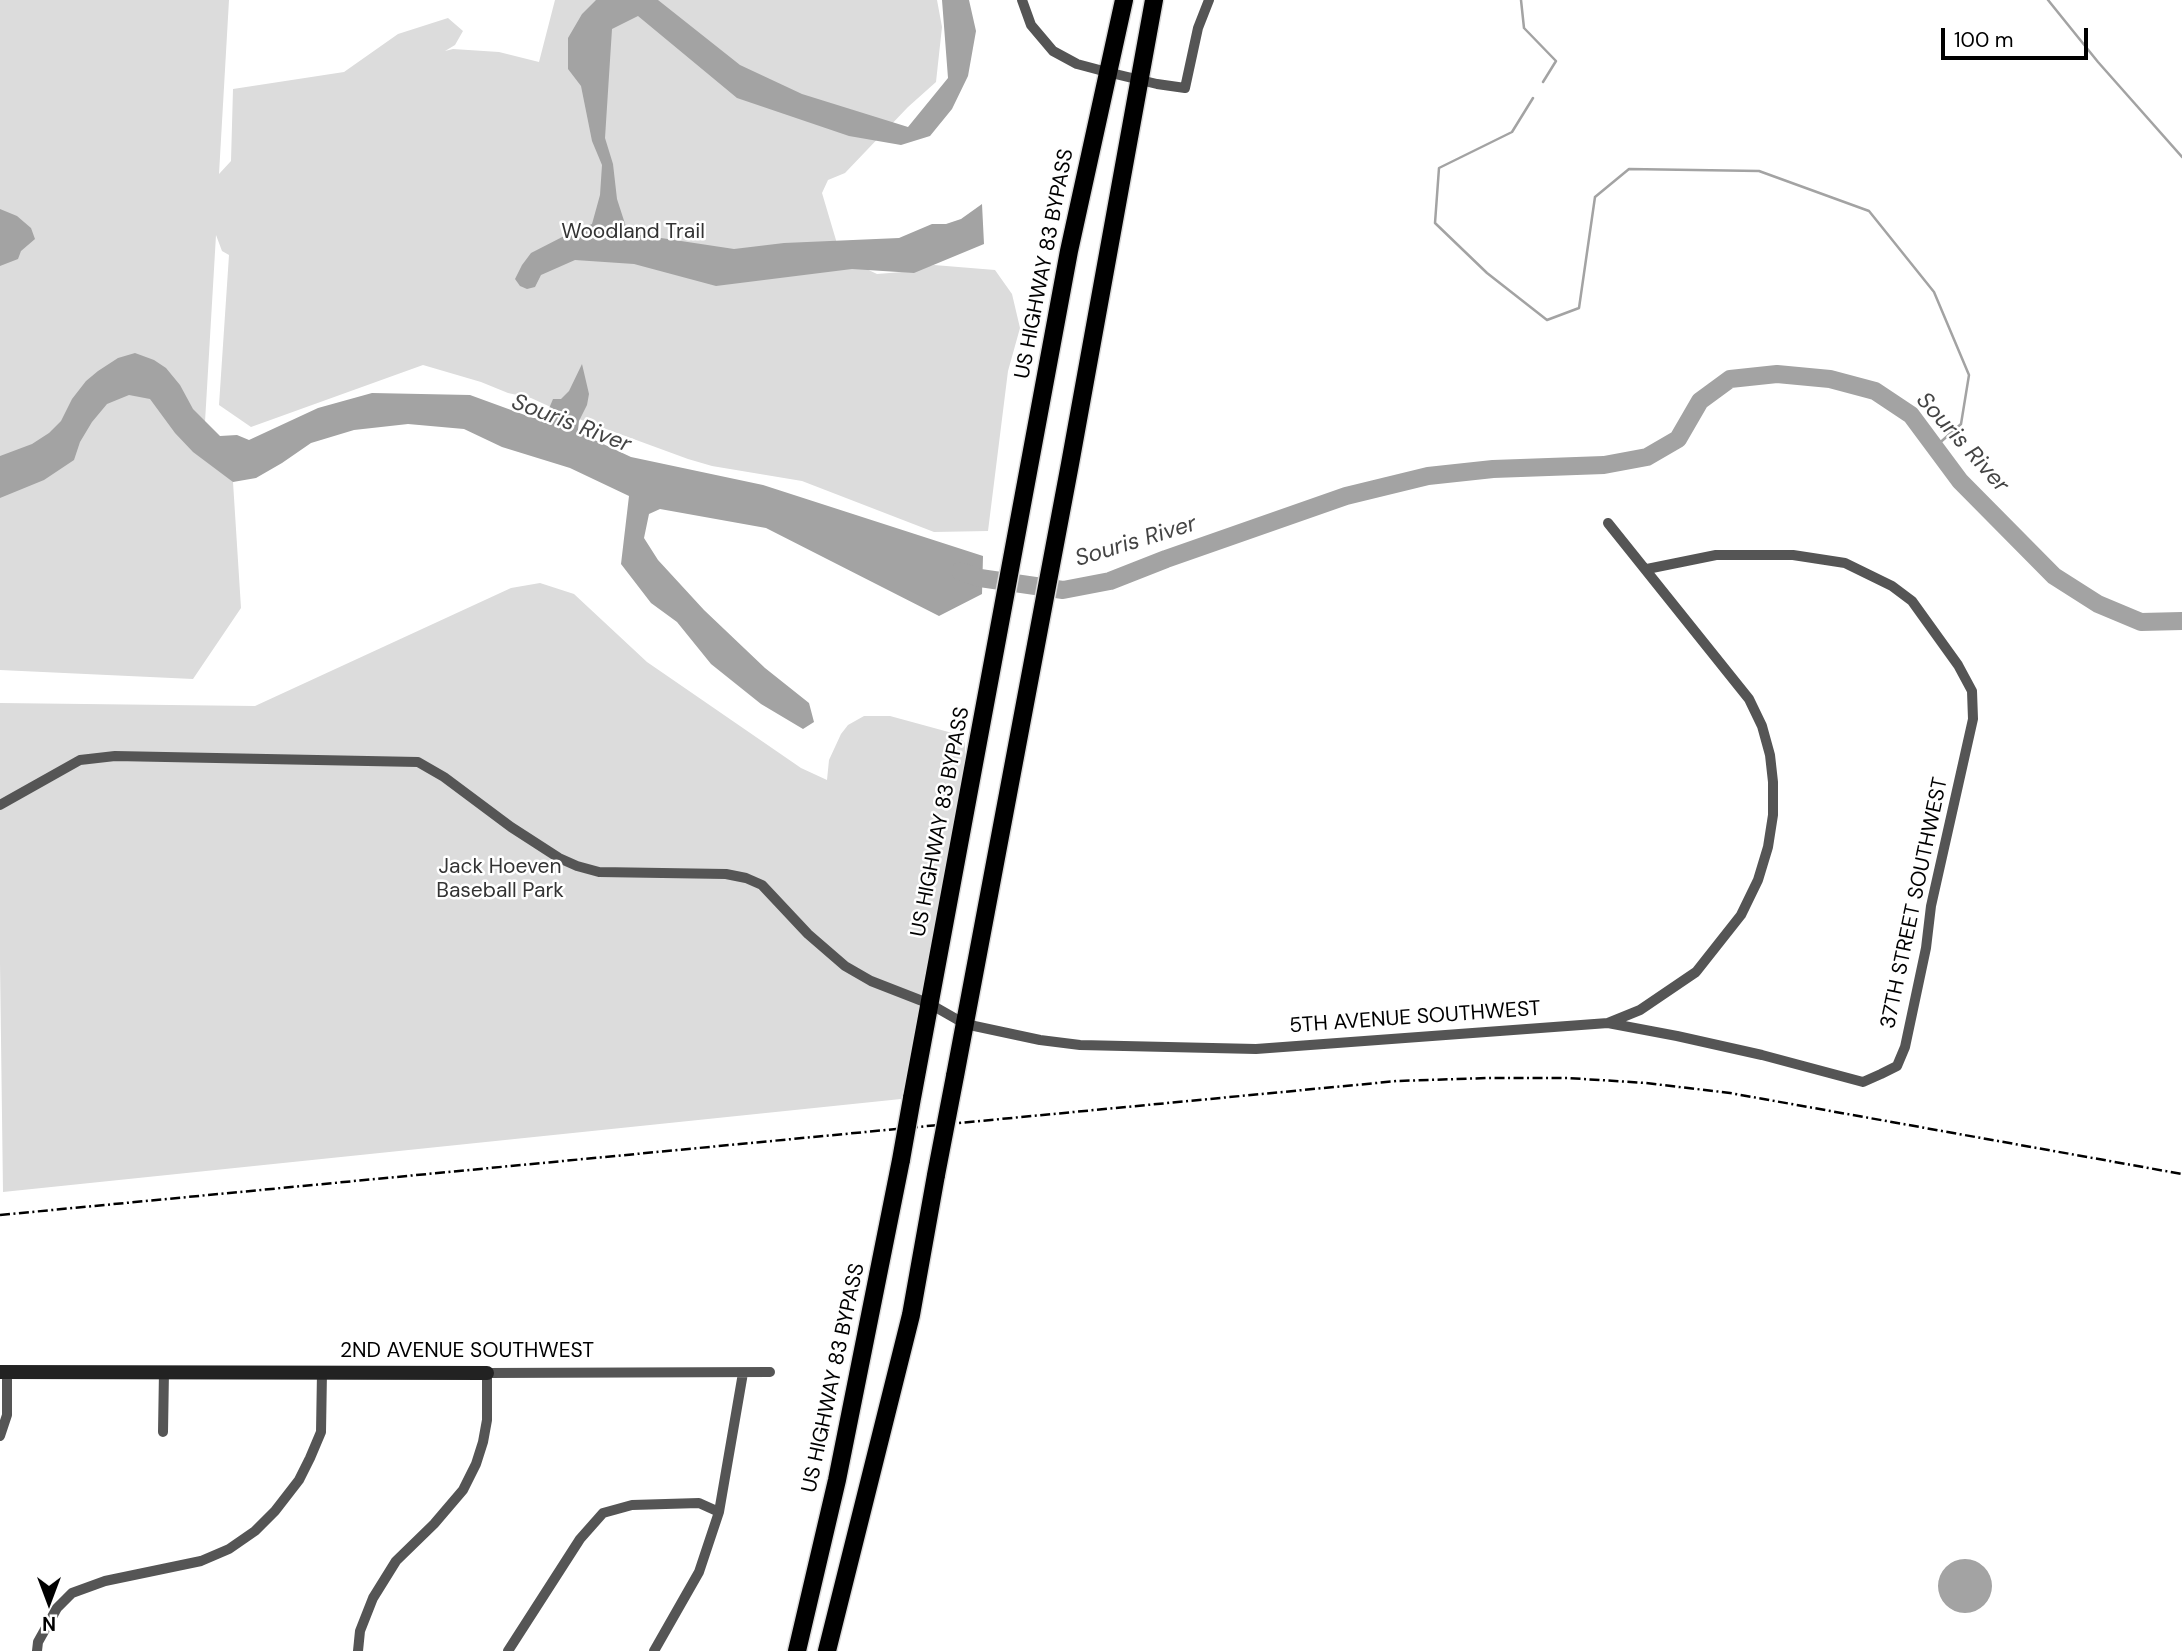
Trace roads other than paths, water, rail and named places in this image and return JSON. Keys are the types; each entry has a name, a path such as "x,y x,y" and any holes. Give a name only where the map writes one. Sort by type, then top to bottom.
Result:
{"highway":[{"name":"US HIGHWAY 83 BYPASS","path":"797,1651 837,1480 901,1160 1069,251 1124,0"},
{"path":"828,1651 911,1315 1154,0"}],"street":[{"path":"1022,0 1031,25 1053,51 1077,64 1139,80 1185,88 1198,28 1209,0"},
{"path":"1608,523 1749,699 1762,726 1770,755 1773,782 1773,815 1768,847 1758,880 1741,915 1696,972 1640,1010 1608,1023"},
{"name":"37TH STREET SOUTHWEST","path":"1647,569 1716,555 1793,555 1845,563 1892,586 1912,601 1958,665 1972,691 1970,730 1931,906 1926,948 1905,1047 1897,1066 1863,1082"},
{"name":"5TH AVENUE SOUTHWEST","path":"0,805 80,760 115,756 418,762 444,777 559,858 578,866 599,872 726,874 762,885 808,934 845,966 871,981 930,1004 965,1024 1040,1040 1080,1045 1256,1049 1608,1023 1729,1047 1863,1082"},
{"path":"163,1432 164,1371"},
{"path":"0,1436 7,1415 4,1372"},
{"name":"2ND AVENUE SOUTHWEST","path":"4,1372 770,1372"},
{"path":"37,1651 38,1642 57,1608 72,1593 105,1581 201,1560 229,1549 255,1531 299,1480 321,1432 322,1372"},
{"path":"358,1651 360,1631 373,1598 396,1561 435,1524 463,1490 476,1464 487,1420 487,1373"},
{"path":"654,1651 699,1572 719,1512 743,1373"},
{"path":"508,1651 580,1539 603,1513 632,1505 699,1503 719,1512"}],"water":[{"path":"596,0 658,0 740,65 802,94 908,127 948,78 942,0 969,0 976,31 968,76 952,109 930,136 901,145 849,136 737,98 638,16 612,29 605,138 613,164 617,199 628,233 734,249 784,243 899,238 932,224 946,224 961,219 982,204 984,244 914,273 852,269 716,286 634,264 575,260 541,275 535,287 527,289 520,286 515,279 531,253 592,224 600,195 602,165 592,141 581,86 568,69 568,38 582,14"},
{"path":"0,209 17,216 31,228 35,239 21,251 18,259 0,266"},
{"path":"135,353 166,368 180,385 193,409 220,436 237,435 249,440 318,408 372,393 470,395 533,418 545,418 553,399 561,399 569,391 582,364 589,394 578,430 586,436 631,457 763,485 983,556 982,594 939,616 766,528 660,509 649,514 644,538 658,560 704,610 765,668 809,703 814,722 803,729 761,704 711,664 677,622 651,603 621,564 629,496 570,468 502,447 464,429 408,424 354,430 311,443 256,478 233,482 193,452 150,399 129,395 107,404 80,442 74,460 44,480 0,498 0,456 32,444 49,433 61,421 72,399 86,381 118,358"},
{"path":"1965,1559 1984,1567 1992,1586 1984,1605 1965,1613 1946,1605 1938,1586 1946,1567"}],"waterway":[{"path":"1521,0 1524,28 1556,61 1543,82"},
{"path":"2048,0 2098,62 2182,157"},
{"path":"1533,98 1512,132 1439,168 1435,223 1487,273 1547,320 1579,308 1595,197 1629,169 1759,171 1869,211 1934,292 1969,375 1961,424 1935,447"},
{"name":"Souris River","path":"960,571 980,578 1063,590 1110,581 1346,496 1428,476 1493,469 1604,465 1647,457 1678,439 1700,401 1730,379 1777,374 1830,379 1875,391 1911,415 1960,481 2054,576 2098,604 2141,622 2182,621"}],"railway":[{"path":"0,1215 1397,1081 1488,1078 1568,1078 1646,1083 1730,1093 2182,1174"}],"park label":[{"name":"Woodland Trail","path":"633,232"},
{"name":"Jack Hoeven Baseball Park","path":"500,879"}]}
